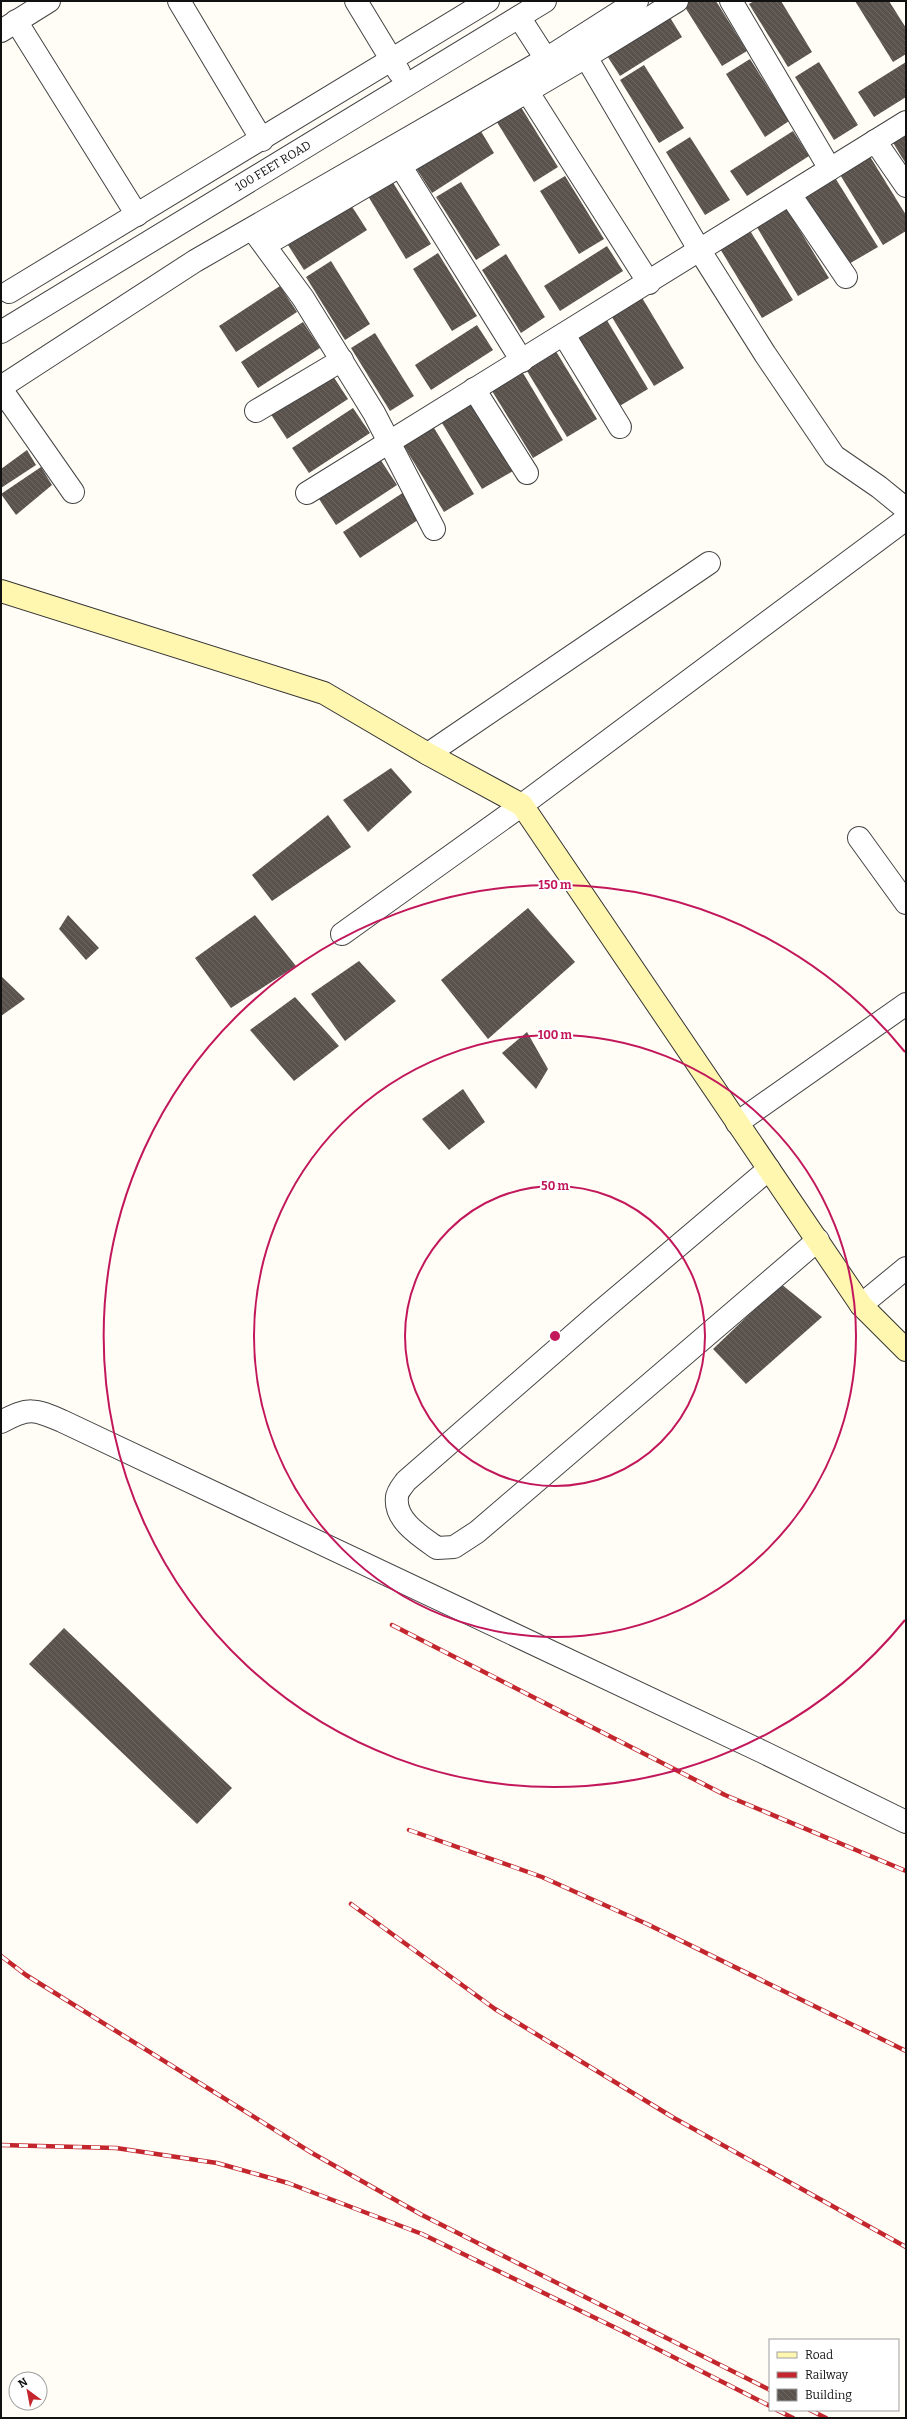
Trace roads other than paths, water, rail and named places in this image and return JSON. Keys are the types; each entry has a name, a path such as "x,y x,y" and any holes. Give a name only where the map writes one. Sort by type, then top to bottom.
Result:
{"street":[{"path":"49,1 8,26 137,215"},
{"path":"179,1 262,140"},
{"path":"356,1 407,85"},
{"path":"24,317 5,286 137,215 488,1"},
{"name":"100 FEET ROAD","path":"1,332 545,1"},
{"path":"519,85 546,59 581,48 636,1"},
{"path":"73,492 1,388 195,261 259,237 581,48 677,1"},
{"path":"730,1 830,169"},
{"path":"519,17 546,59"},
{"path":"581,48 700,251 765,354 834,456 879,487 906,510"},
{"path":"519,85 649,283"},
{"path":"308,493 388,441 649,283 906,122"},
{"path":"875,141 906,186"},
{"path":"395,156 522,361"},
{"path":"790,196 846,277"},
{"path":"259,237 303,298 342,360 388,441 434,529"},
{"path":"564,335 620,427"},
{"path":"256,411 342,360"},
{"path":"474,388 528,473"},
{"path":"342,934 522,804 906,519"},
{"path":"428,754 709,563"},
{"path":"1,591 324,693 428,754 522,804 861,1305 906,1350"},
{"path":"859,838 906,903"},
{"path":"737,1123 906,1004"},
{"path":"769,1169 600,1312 406,1481 397,1495 397,1512 414,1531 437,1548 454,1547 477,1532 818,1240"},
{"path":"861,1305 906,1268"},
{"path":"1,1422 21,1411 39,1411 62,1421 765,1753 906,1822"}],"railway":[{"path":"392,1625 725,1795 906,1871"},
{"path":"409,1830 542,1877 647,1924 906,2051"},
{"path":"351,1904 495,2009 674,2118 906,2247"},
{"path":"1,1956 26,1975 312,2153 422,2215 769,2389"},
{"path":"1,2145 116,2148 217,2163 288,2183 422,2234 618,2329 769,2405"},
{"path":"779,2411 793,2418"},
{"path":"812,2411 826,2418"}]}
